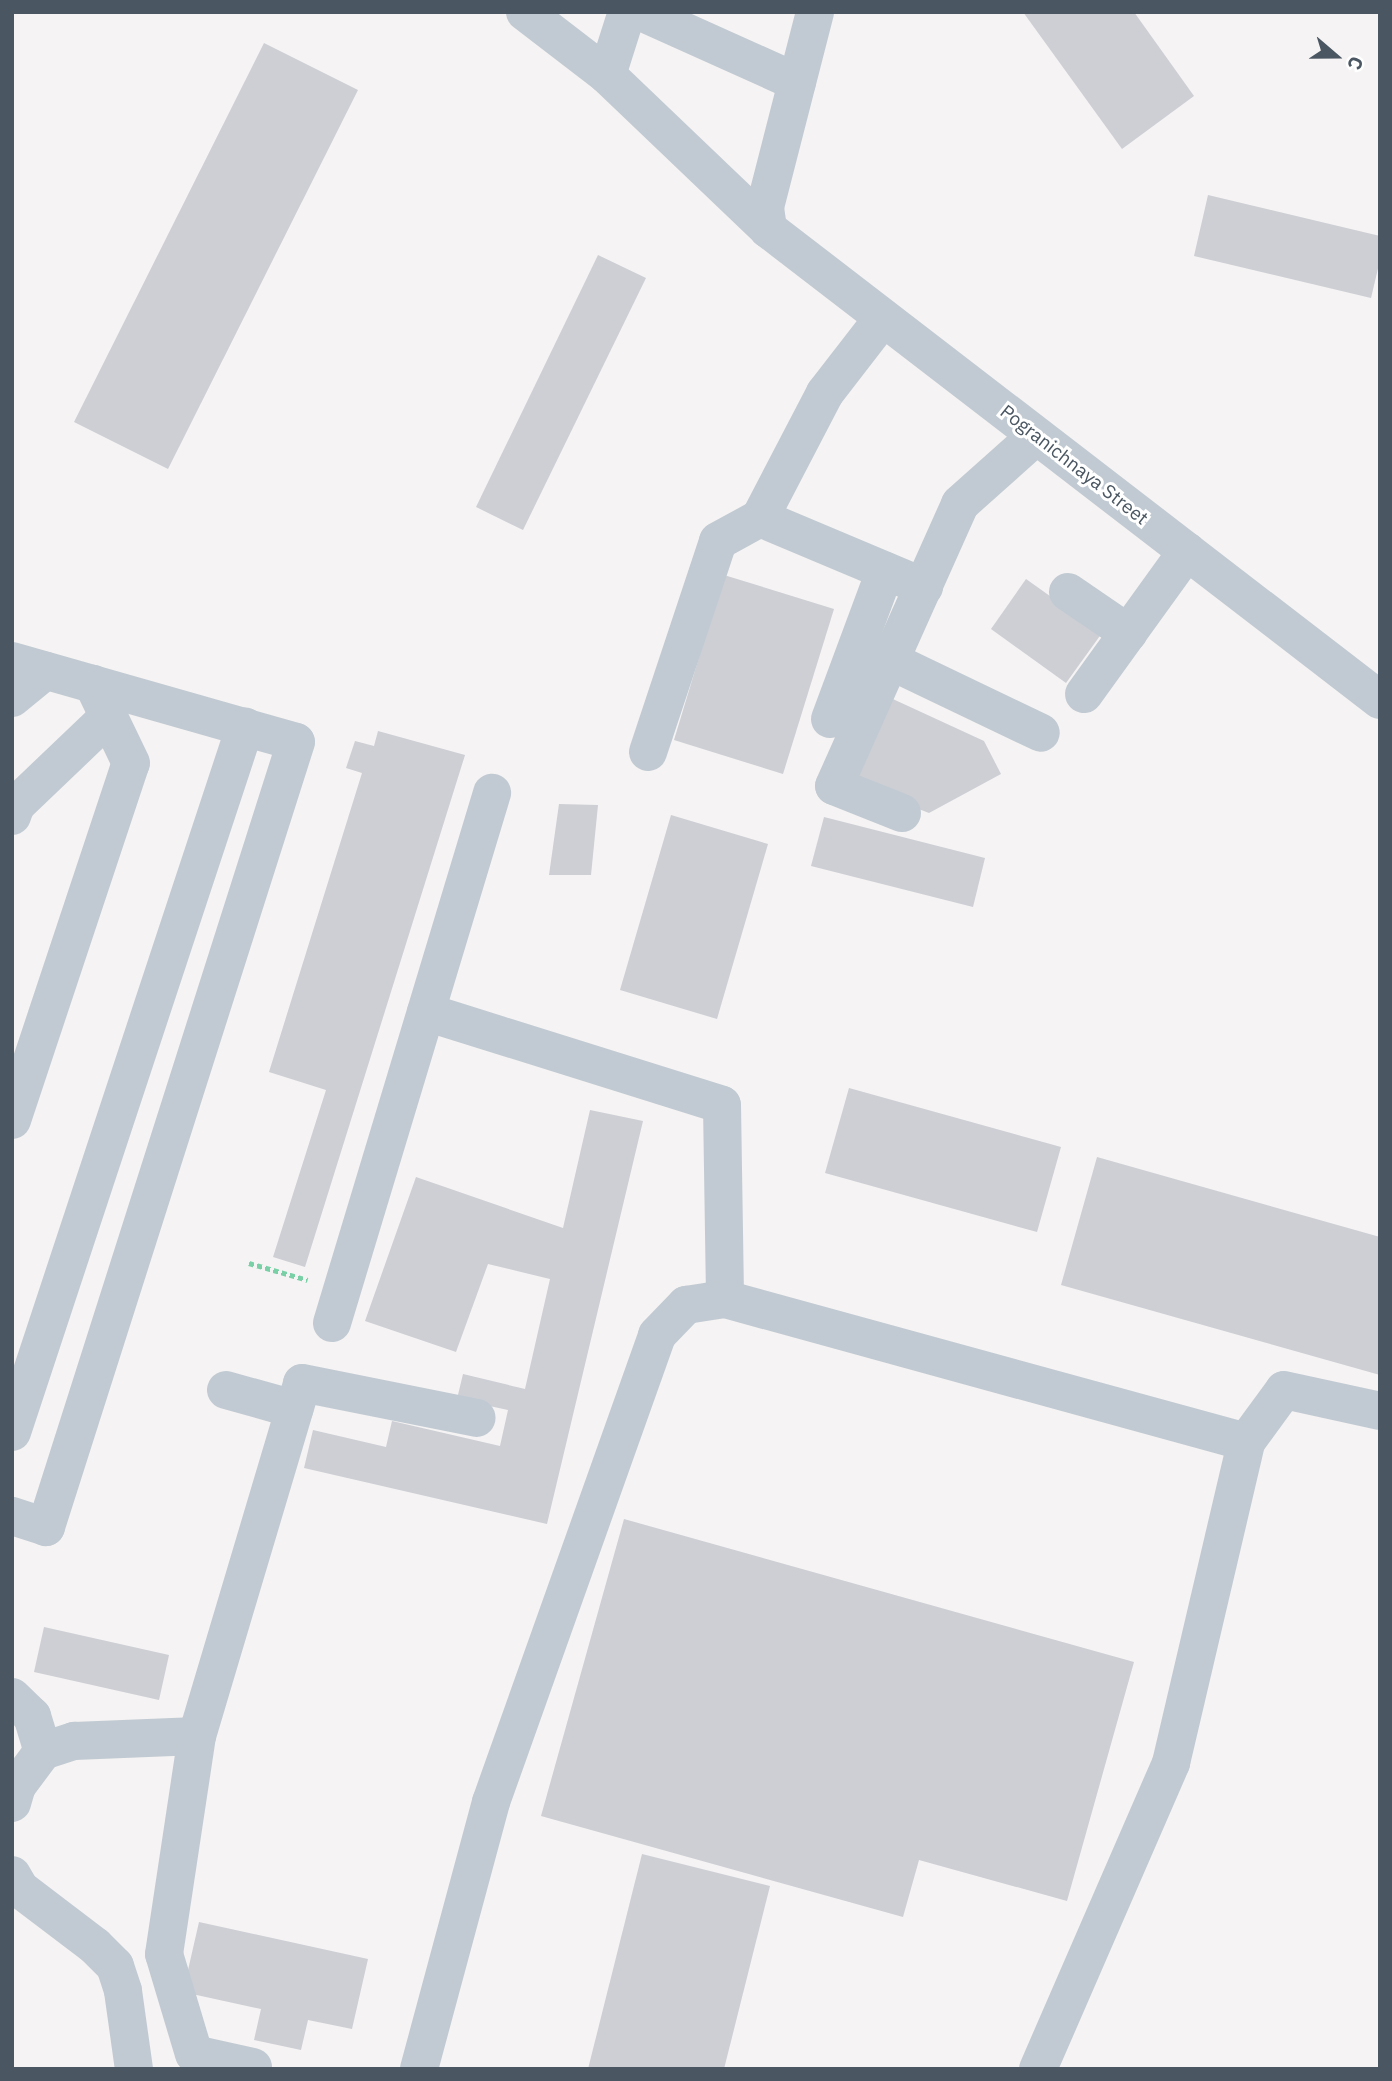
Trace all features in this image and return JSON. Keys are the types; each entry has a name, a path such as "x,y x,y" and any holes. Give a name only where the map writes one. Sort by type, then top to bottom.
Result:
{"street":[{"name":"Pogranichnaya Street","path":"526,12 607,75 768,229 1380,700"},
{"path":"607,75 627,12"},
{"path":"641,12 797,82"},
{"path":"768,229 765,206 815,12"},
{"path":"648,752 718,541 760,518 825,393 883,318"},
{"path":"902,813 834,786 960,504 1036,436"},
{"path":"760,518 924,587"},
{"path":"1084,694 1187,551"},
{"path":"830,719 885,571"},
{"path":"1069,592 1128,633"},
{"path":"891,661 1041,733"},
{"path":"12,698 29,666 101,700 245,727 296,742 46,1527 12,1516"},
{"path":"13,809 101,700"},
{"path":"12,1121 131,763 101,700"},
{"path":"12,1432 245,727"},
{"path":"337,1307 492,793"},
{"path":"426,1012 722,1105 725,1299"},
{"path":"419,2069 491,1802 657,1335 687,1305 725,1299 1247,1442"},
{"path":"253,2067 194,2054 164,1954 197,1735 302,1383 477,1418"},
{"path":"226,1390 294,1409"},
{"path":"1038,2069 1171,1763 1247,1442 1284,1390 1380,1411"},
{"path":"12,1697 32,1716 43,1751"},
{"path":"12,1803 17,1786 43,1751 74,1741 197,1735"},
{"path":"12,1875 20,1889 95,1946 115,1966 123,1991 134,2069"}],"path":[{"path":"249,1263 337,1307"}],"building":[{"path":"1023,12 1134,12 1194,96 1122,149"},
{"path":"264,43 358,90 168,469 74,422"},
{"path":"1208,195 1380,236 1380,260 1371,298 1194,256"},
{"path":"598,255 646,278 523,530 476,507"},
{"path":"724,575 834,609 783,774 674,740"},
{"path":"1026,579 1102,633 1066,683 991,629"},
{"path":"882,694 984,741 1001,774 929,813 847,781"},
{"path":"378,731 465,755 305,1267 273,1257 326,1090 269,1072 362,773 346,768 355,741 374,746"},
{"path":"559,804 598,805 591,875 549,875"},
{"path":"671,815 768,844 717,1019 620,990"},
{"path":"824,817 985,858 973,907 811,866"},
{"path":"849,1088 1061,1147 1037,1232 825,1173"},
{"path":"590,1110 643,1121 547,1524 304,1468 313,1430 386,1447 392,1421 500,1446 508,1410 457,1399 463,1374 525,1389 550,1279 488,1264 456,1352 365,1321 416,1177 563,1228"},
{"path":"1097,1157 1380,1237 1380,1375 1061,1285"},
{"path":"624,1519 1134,1662 1067,1901 919,1860 903,1917 541,1816"},
{"path":"44,1627 169,1655 159,1700 34,1672"},
{"path":"642,1854 770,1886 724,2069 588,2069"},
{"path":"199,1922 368,1959 352,2029 308,2020 301,2050 254,2040 261,2009 183,1992"}]}
